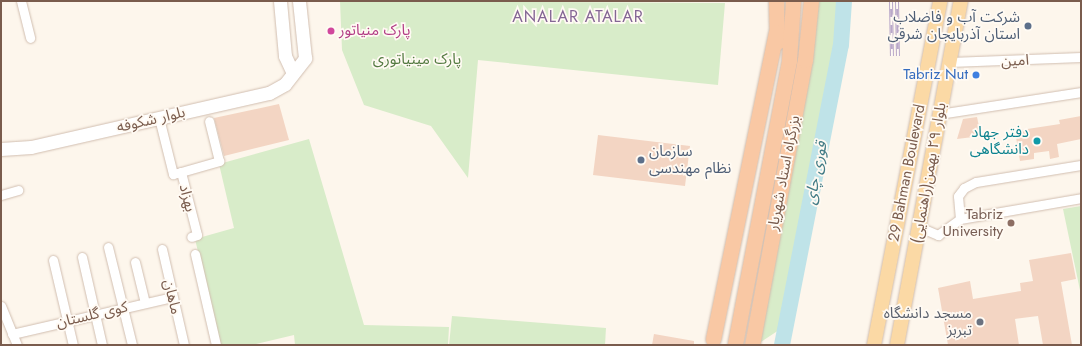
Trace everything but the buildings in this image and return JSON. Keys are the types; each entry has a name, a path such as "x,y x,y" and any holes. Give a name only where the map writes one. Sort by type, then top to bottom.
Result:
{"highway":[{"path":"776,1 779,112"},
{"path":"735,344 789,60 793,1"},
{"name":"بزرگراه استاد شهریار","path":"752,345 805,60 811,1"},
{"path":"713,339 776,32"}],"main road":[{"path":"280,1 285,56 292,72"},
{"name":"بلوار شکوفه","path":"1,149 31,147 269,93 285,84 292,72 305,58 299,1"},
{"name":"29 Bahman Boulevard","path":"874,345 940,1"},
{"name":"بلوار ٢٩ بهمن(راهنمایی)","path":"897,345 961,1"}],"street":[{"path":"21,1 30,38"},
{"name":"امین","path":"950,62 1081,57"},
{"path":"939,114 1081,92"},
{"name":"بهزاد","path":"158,118 173,174 181,172 197,235 191,237"},
{"path":"181,172 219,161 209,121"},
{"path":"960,220 958,196 970,185 1081,165"},
{"path":"1,195 18,190"},
{"path":"919,227 938,235 960,220 1081,198"},
{"path":"108,247 132,345"},
{"name":"ماهان","path":"162,249 184,345"},
{"path":"194,254 216,345"},
{"path":"82,257 102,345"},
{"path":"53,260 73,345"},
{"path":"135,262 145,303"},
{"name":"کوی گلستان","path":"12,334 172,297"},
{"path":"1,306 17,345"}],"green space":[{"name":"پارک مینیاتوری","path":"340,1 725,3 718,85 478,60 468,178 431,126 364,105 342,50"},
{"path":"816,1 840,1 838,42 779,330 761,342 761,320 816,33"},
{"path":"309,139 364,325 449,327 448,345 295,345 294,335 252,345 220,345 195,239 234,228 219,164"},
{"path":"1081,206 1081,295 1063,209"},
{"path":"452,316 606,328 605,345 449,345"}],"waterway":[{"name":"قوری چای","path":"782,345 841,45 844,1"}],"railway":[{"path":"891,1 892,56"},
{"path":"897,1 898,56"}],"place":[{"name":"شرکت آب و فاضلاب استان آذربایجان شرقی","path":"1028,26"},
{"name":"پارک منیاتور","path":"331,31"},
{"name":"Tabriz Nut","path":"976,75"},
{"name":"دفتر جهاد دانشگاهی","path":"1037,141"},
{"name":"سازمان نظام مهندسی","path":"641,160"},
{"name":"Tabriz University","path":"1011,223"},
{"name":"مسجد دانشگاه تبربز","path":"980,322"}],"district":[{"name":"ANALAR ATALAR","path":"578,17"}]}
